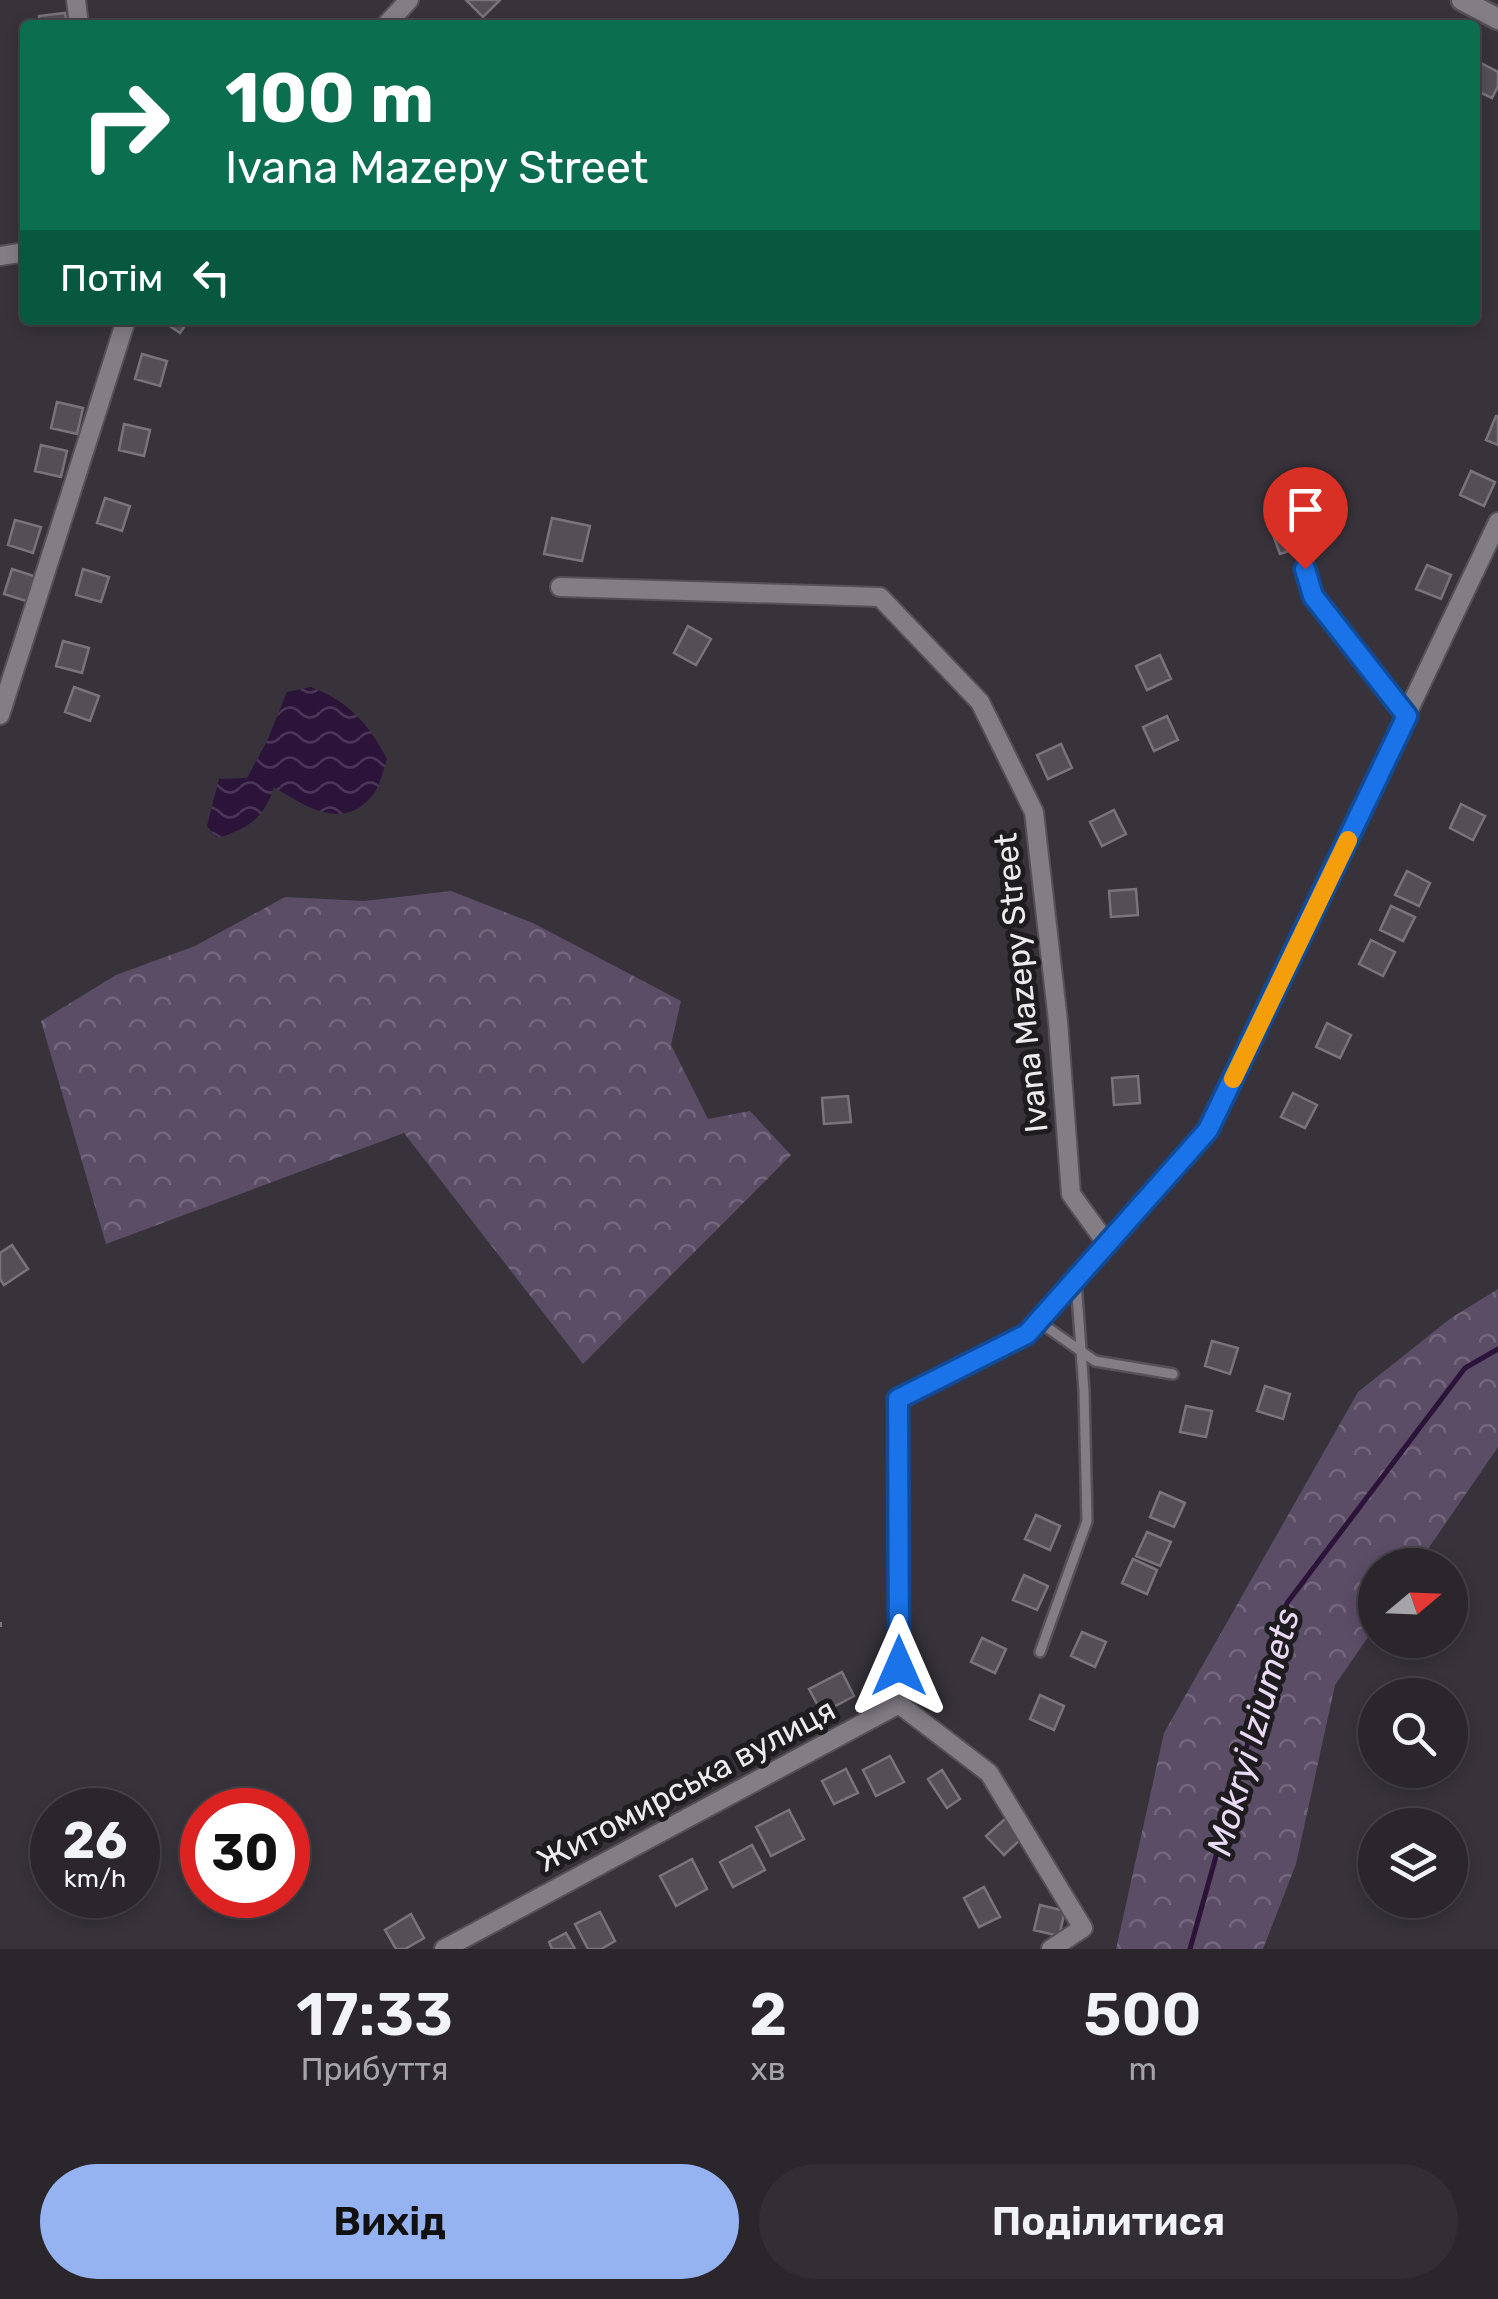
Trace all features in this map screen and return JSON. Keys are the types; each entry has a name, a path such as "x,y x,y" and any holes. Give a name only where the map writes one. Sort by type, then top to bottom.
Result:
{"street":[{"path":"391,20 409,0"},
{"path":"1462,0 1498,19"},
{"path":"0,715 124,325"},
{"path":"1051,1949 1083,1928 989,1772 899,1704 898,1399 1027,1334 1208,1130 1498,522"},
{"path":"1305,569 1313,596 1407,716"},
{"name":"Ivana Mazepy Street","path":"560,587 880,597 980,702 1034,812 1058,1021 1071,1194 1107,1244"},
{"name":"Житомирська вулиця","path":"444,1949 899,1704"}],"lane":[{"path":"1040,1652 1087,1521 1076,1278"},
{"path":"1038,1320 1095,1361 1173,1374"}],"green space":[{"path":"451,891 533,923 681,1001 671,1045 708,1119 750,1111 791,1155 583,1364 404,1133 106,1244 41,1021 116,975 195,946 285,897 364,901"},
{"path":"1498,1289 1498,1447 1429,1548 1358,1548 1358,1652 1335,1685 1296,1864 1263,1949 1116,1949 1164,1733 1358,1392 1451,1318"}],"water":[{"path":"311,687 347,707 380,746 387,759 375,792 360,807 336,814 311,808 274,787 253,821 217,838 207,826 219,779 247,778 287,692"}],"building":[{"path":"466,0 500,0 483,17"},
{"path":"65,13 66,20 39,20 39,16"},
{"path":"1480,65 1498,72 1498,86 1492,98 1480,92"},
{"path":"168,325 186,325 180,333"},
{"path":"142,354 167,361 160,386 135,379"},
{"path":"57,402 83,408 77,434 51,428"},
{"path":"1498,416 1498,445 1486,440"},
{"path":"124,424 150,430 144,456 119,450"},
{"path":"41,445 67,451 61,477 35,471"},
{"path":"1471,471 1495,482 1484,506 1460,495"},
{"path":"105,498 130,506 122,531 97,523"},
{"path":"1293,512 1304,546 1280,554 1269,524"},
{"path":"552,518 590,526 582,561 544,554"},
{"path":"15,520 41,527 33,553 8,545"},
{"path":"1427,565 1451,575 1441,599 1416,589"},
{"path":"12,569 37,577 29,602 4,594"},
{"path":"83,569 109,577 101,602 76,595"},
{"path":"688,626 711,639 696,665 674,653"},
{"path":"63,641 89,648 82,673 56,666"},
{"path":"1160,655 1171,679 1147,690 1136,666"},
{"path":"74,687 99,696 90,721 65,712"},
{"path":"1167,716 1178,740 1154,751 1143,727"},
{"path":"1061,744 1072,768 1048,779 1037,755"},
{"path":"1461,804 1485,816 1473,840 1450,828"},
{"path":"1114,810 1126,834 1102,846 1090,822"},
{"path":"1407,871 1430,883 1419,906 1395,895"},
{"path":"1136,889 1138,915 1111,917 1109,891"},
{"path":"1391,906 1415,917 1403,941 1380,930"},
{"path":"1371,940 1395,952 1383,976 1359,964"},
{"path":"1327,1023 1351,1035 1340,1058 1316,1047"},
{"path":"1138,1076 1140,1103 1114,1105 1112,1078"},
{"path":"1293,1093 1317,1105 1305,1128 1281,1117"},
{"path":"848,1096 851,1122 824,1124 822,1098"},
{"path":"12,1245 28,1269 4,1285 0,1279 0,1253"},
{"path":"1212,1341 1238,1348 1230,1374 1205,1366"},
{"path":"1265,1386 1290,1394 1283,1419 1257,1411"},
{"path":"1186,1406 1212,1411 1206,1437 1180,1432"},
{"path":"1160,1492 1185,1503 1174,1527 1150,1517"},
{"path":"1036,1515 1060,1526 1050,1550 1025,1539"},
{"path":"1147,1532 1171,1542 1160,1566 1136,1556"},
{"path":"1133,1559 1157,1570 1147,1594 1122,1583"},
{"path":"1024,1575 1048,1586 1037,1610 1013,1600"},
{"path":"1082,1632 1106,1642 1095,1667 1071,1656"},
{"path":"982,1638 1006,1649 995,1673 971,1662"},
{"path":"842,1672 854,1696 822,1713 809,1689"},
{"path":"1040,1695 1064,1706 1054,1730 1030,1719"},
{"path":"890,1756 904,1782 876,1796 863,1770"},
{"path":"846,1769 858,1793 834,1804 822,1781"},
{"path":"942,1770 960,1799 947,1808 928,1779"},
{"path":"789,1810 804,1839 771,1856 756,1827"},
{"path":"1006,1818 1023,1837 1004,1855 986,1836"},
{"path":"752,1845 765,1870 733,1887 720,1862"},
{"path":"692,1859 707,1889 676,1906 660,1876"},
{"path":"984,1887 1000,1917 979,1927 964,1898"},
{"path":"1040,1905 1065,1911 1059,1936 1034,1930"},
{"path":"600,1912 615,1941 601,1949 588,1949 575,1924"},
{"path":"411,1914 424,1938 405,1949 396,1949 385,1930"},
{"path":"566,1933 575,1949 552,1949 549,1942"}],"waterway":[{"name":"Mokryi Iziumets","path":"1190,1949 1287,1603 1465,1368 1498,1349"}],"slow traffic":[{"path":"1233,1079 1348,840"}],"route":[{"path":"899,1666 898,1399 1027,1334 1208,1130 1407,716 1313,596 1305,569"}]}
